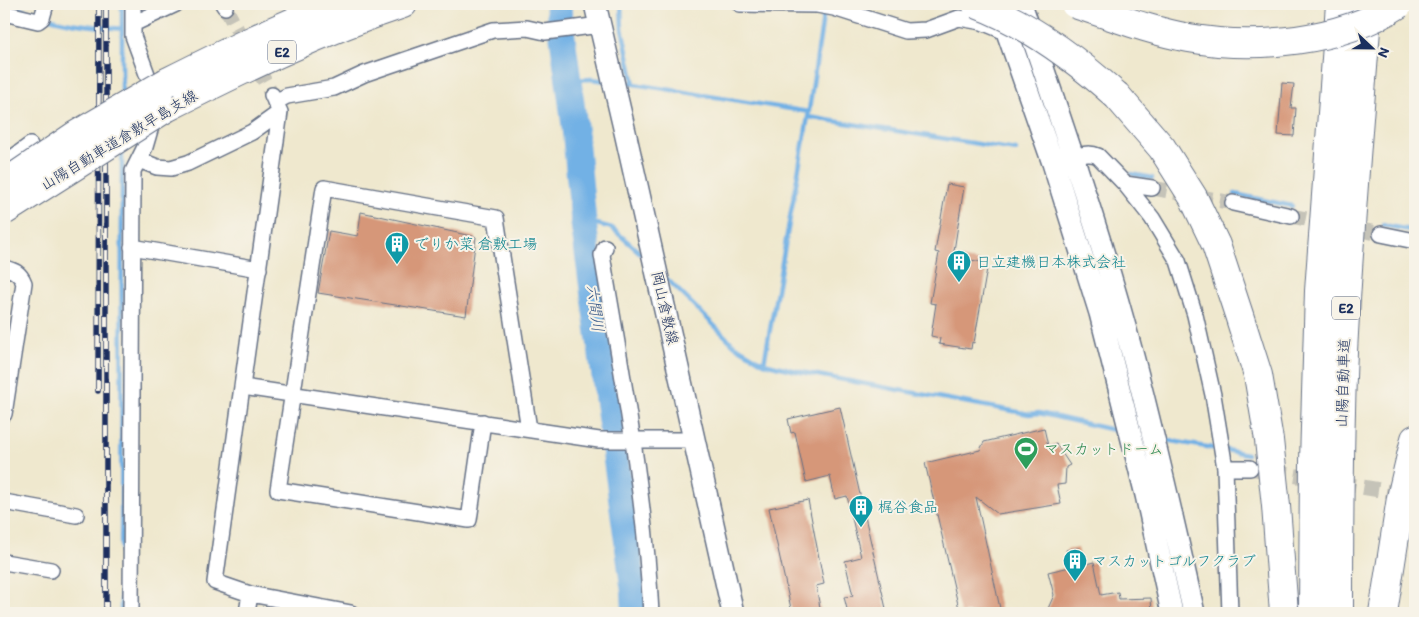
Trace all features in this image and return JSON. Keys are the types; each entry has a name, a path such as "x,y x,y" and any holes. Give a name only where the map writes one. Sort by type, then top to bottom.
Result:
{"highway":[{"name":"山陽自動車道倉敷早島支線","path":"4,211 228,51 338,4"},
{"name":"山陽自動車道倉敷早島支線","path":"4,184 76,135 166,95 241,70 321,34 403,4"},
{"path":"976,4 988,8 1037,35 1088,71 1117,96 1162,148 1193,197 1216,245 1258,375 1269,440 1284,613"},
{"path":"1075,4 1187,37 1232,43 1297,40 1330,33 1362,23 1399,4"},
{"name":"山陽自動車道","path":"1313,613 1314,461 1319,291 1340,4"},
{"name":"山陽自動車道","path":"1339,613 1339,508 1343,354 1351,213 1368,4"},
{"path":"1383,613 1401,498 1415,439"}],"street":[{"path":"132,613 132,171 145,147 152,123 155,96 133,36 133,4"},
{"path":"133,24 176,4"},
{"path":"740,4 836,7 906,31 926,30 958,18 982,22 1006,32"},
{"path":"997,4 1053,163 1100,313 1172,613"},
{"path":"1021,4 1074,157 1130,344 1154,438 1194,613"},
{"path":"138,160 157,167 171,168 188,163 252,132 276,103 287,96 334,88 364,74 492,30 527,28 545,32 572,30 599,10"},
{"name":"岡山倉敷線","path":"599,10 733,613"},
{"path":"4,13 38,21 44,11"},
{"path":"276,103 259,270 215,582 250,594 345,613"},
{"path":"4,164 30,146"},
{"path":"1053,163 1093,154 1098,156 1125,184 1152,218 1178,262 1194,315 1213,395 1223,457 1230,613"},
{"path":"1125,184 1152,188"},
{"path":"483,422 469,520 278,490 324,188 496,218 528,429"},
{"path":"1233,203 1291,216"},
{"path":"1381,234 1415,241"},
{"path":"132,247 259,270"},
{"path":"605,247 602,255 649,572 651,613"},
{"path":"4,268 21,275 24,283 4,414"},
{"path":"243,387 602,441 695,440"},
{"path":"1223,457 1250,468"},
{"path":"4,502 76,515"},
{"path":"4,562 51,570"},
{"path":"247,613 250,594"}],"building":[{"path":"1282,83 1294,84 1291,108 1296,108 1294,136 1278,135"},
{"name":"日立建機日本株式会社","path":"947,184 964,187 953,257 988,263 974,343 972,342 971,349 939,344 940,338 931,336 936,304 930,303 939,253 935,252"},
{"name":"でりか菜 倉敷工場","path":"361,212 476,237 466,316 318,293 329,231 358,236"},
{"name":"梶谷食品","path":"840,407 887,613 848,613 844,597 853,596 845,561 861,557 847,496 835,499 830,476 806,482 795,432 791,433 788,419"},
{"path":"1044,428 1048,446 1056,444 1070,465 1066,467 1065,484 1057,485 1061,504 998,514 976,497 1001,613 960,613 925,463 980,450 984,442"},
{"path":"808,500 824,584 816,586 821,613 792,613 769,508"},
{"name":"マスカットゴルフクラブ","path":"1078,548 1082,565 1094,562 1101,595 1118,592 1119,599 1151,598 1152,613 1046,613 1054,595 1048,572 1070,567 1066,550"}],"waterway":[{"path":"122,4 122,97"},
{"name":"六間川","path":"558,4 574,122 584,227 634,592 635,613"},
{"path":"621,4 622,28 634,84 809,112"},
{"path":"4,5 25,10"},
{"path":"764,363 808,117 824,10"},
{"path":"44,16 72,23 122,29"},
{"path":"569,80 592,79 606,81"},
{"path":"618,82 634,84"},
{"path":"808,117 1016,150"},
{"path":"121,613 122,147"},
{"path":"1132,174 1152,178"},
{"path":"1235,194 1292,206"},
{"path":"584,227 597,224 612,228 646,258"},
{"path":"1383,225 1415,231"},
{"path":"665,277 734,345 764,363 801,372 1029,414 1039,413 1122,432"},
{"path":"1160,439 1218,449"},
{"path":"1226,450 1247,454"}],"tunnel":[{"path":"225,7 272,95"},
{"path":"1152,188 1233,203"},
{"path":"1291,216 1381,234"},
{"path":"1250,468 1409,495"}],"railway":[{"path":"98,391 99,4"},
{"path":"106,4 106,613"}],"place":[{"name":"でりか菜 倉敷工場","path":"397,265"},
{"name":"日立建機日本株式会社","path":"959,283"},
{"name":"マスカットドーム","path":"1026,470"},
{"name":"梶谷食品","path":"861,528"},
{"name":"マスカットゴルフクラブ","path":"1075,582"}]}
